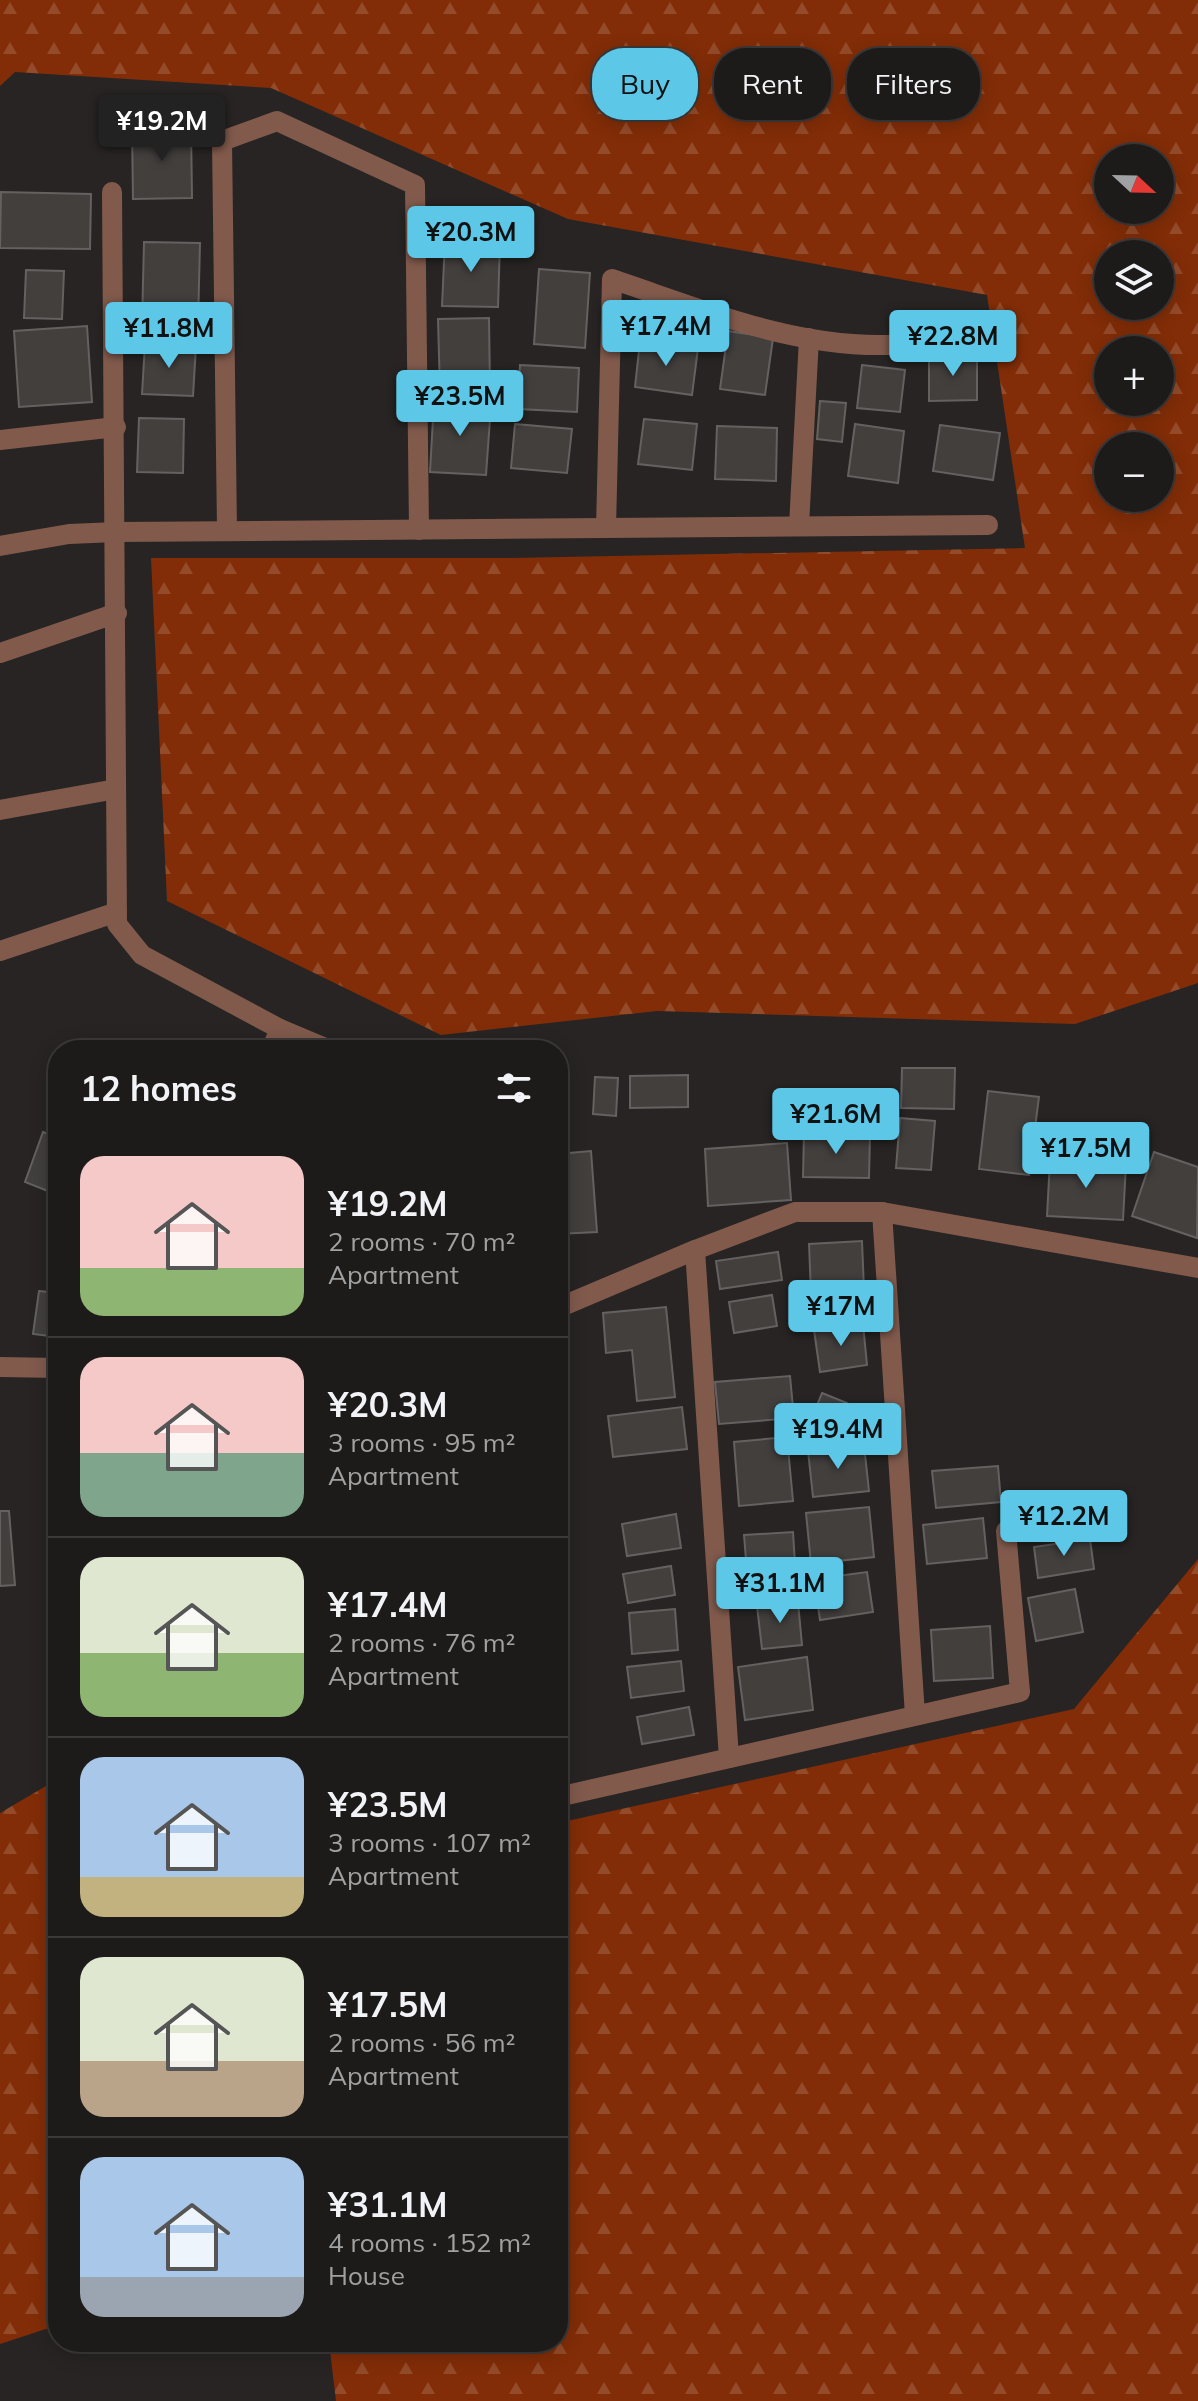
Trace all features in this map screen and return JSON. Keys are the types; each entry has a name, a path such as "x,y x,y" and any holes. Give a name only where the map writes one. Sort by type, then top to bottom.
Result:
{"street":[{"path":"227,531 222,141 277,121 415,185 419,530"},
{"path":"112,192 117,924 142,955 306,1040"},
{"path":"606,528 612,279 760,329 809,338 889,345 947,337"},
{"path":"799,526 809,338"},
{"path":"0,440 116,427"},
{"path":"0,546 69,534 116,532 988,525"},
{"path":"0,653 117,613"},
{"path":"0,810 116,789"},
{"path":"0,951 117,912"},
{"path":"275,1040 280,1029"},
{"path":"568,1304 795,1212 882,1212 1198,1268"},
{"path":"882,1212 915,1715"},
{"path":"695,1250 729,1758"},
{"path":"0,1367 48,1368"},
{"path":"568,1795 1020,1692 1006,1531"}],"green space":[{"path":"0,0 1198,0 1198,983 1075,1024 657,1011 441,1035 167,901 151,558 512,558 1025,548 987,295 568,219 271,88 15,72 0,86"},
{"path":"1198,1559 1198,2401 336,2401 330,2352 568,2352 568,1821 1074,1709"},
{"path":"48,1785 48,2328 0,2344 0,1813"}],"building":[{"path":"191,127 192,198 133,199 132,128"},
{"path":"1,192 91,194 90,249 0,248"},
{"path":"445,240 500,241 498,307 442,306"},
{"path":"144,242 200,243 198,324 142,323"},
{"path":"539,269 590,273 585,348 534,344"},
{"path":"26,270 64,271 62,319 24,318"},
{"path":"489,318 490,390 440,391 438,319"},
{"path":"87,326 92,402 19,407 14,331"},
{"path":"728,331 773,338 765,395 720,389"},
{"path":"640,341 698,348 692,395 635,387"},
{"path":"145,344 196,346 193,396 142,394"},
{"path":"977,355 977,400 929,401 929,356"},
{"path":"520,365 579,368 577,412 518,409"},
{"path":"862,365 905,370 900,412 857,408"},
{"path":"434,401 491,405 486,475 430,472"},
{"path":"820,401 846,403 842,442 817,439"},
{"path":"139,418 184,419 183,473 137,472"},
{"path":"644,419 697,424 692,470 638,464"},
{"path":"515,424 572,429 567,473 511,468"},
{"path":"855,424 904,431 898,483 848,476"},
{"path":"940,425 1000,433 993,480 933,471"},
{"path":"717,426 777,428 776,481 715,479"},
{"path":"902,1068 955,1068 954,1109 901,1108"},
{"path":"688,1075 688,1107 630,1108 630,1076"},
{"path":"595,1077 618,1078 616,1116 593,1114"},
{"path":"988,1091 1039,1097 1029,1175 979,1169"},
{"path":"900,1118 935,1121 931,1170 896,1168"},
{"path":"43,1132 48,1134 48,1191 25,1182"},
{"path":"804,1133 870,1134 869,1178 803,1177"},
{"path":"787,1143 791,1200 708,1206 705,1149"},
{"path":"591,1151 597,1232 568,1233 568,1153"},
{"path":"1154,1152 1198,1167 1197,1238 1132,1216"},
{"path":"1050,1160 1126,1164 1123,1220 1047,1216"},
{"path":"862,1241 865,1315 812,1318 809,1244"},
{"path":"778,1252 782,1280 720,1289 716,1261"},
{"path":"39,1291 48,1292 48,1336 33,1334"},
{"path":"772,1295 777,1326 734,1333 729,1302"},
{"path":"666,1307 675,1397 637,1401 632,1350 606,1353 603,1313"},
{"path":"863,1324 867,1365 820,1372 814,1330"},
{"path":"790,1376 794,1418 719,1424 715,1382"},
{"path":"822,1393 847,1403 835,1433 810,1423"},
{"path":"682,1407 687,1449 613,1457 608,1416"},
{"path":"787,1437 793,1501 739,1506 734,1442"},
{"path":"864,1445 869,1491 813,1497 808,1451"},
{"path":"998,1466 1001,1502 936,1508 932,1471"},
{"path":"1079,1504 1082,1527 1030,1535 1026,1512"},
{"path":"869,1507 874,1557 811,1564 806,1513"},
{"path":"0,1511 9,1511 15,1585 0,1586"},
{"path":"676,1514 681,1548 627,1556 622,1524"},
{"path":"983,1518 987,1558 927,1564 923,1525"},
{"path":"793,1532 796,1581 748,1584 744,1535"},
{"path":"1090,1539 1094,1569 1038,1578 1034,1547"},
{"path":"671,1566 675,1595 628,1603 623,1574"},
{"path":"867,1572 873,1612 820,1620 814,1579"},
{"path":"1075,1589 1083,1632 1036,1641 1028,1598"},
{"path":"798,1602 802,1645 762,1649 757,1606"},
{"path":"675,1609 678,1650 632,1654 629,1613"},
{"path":"990,1626 993,1678 934,1681 931,1630"},
{"path":"807,1657 813,1710 745,1720 738,1667"},
{"path":"681,1661 684,1691 631,1698 627,1667"},
{"path":"689,1707 694,1735 642,1744 637,1717"}]}
